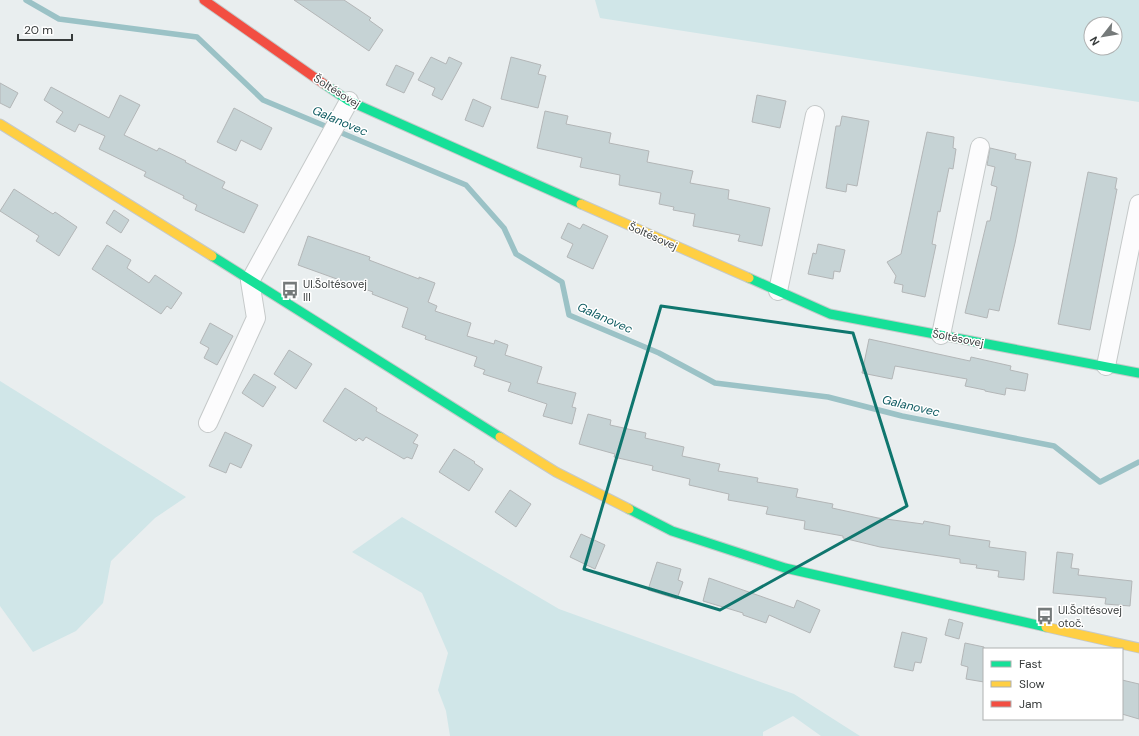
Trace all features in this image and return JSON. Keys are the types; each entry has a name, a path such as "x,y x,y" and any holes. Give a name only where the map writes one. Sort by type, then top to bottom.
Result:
{"street":[{"name":"Šoltésovej","path":"204,0 349,101 830,314 1139,373"},
{"path":"208,423 256,318 250,281 349,101"},
{"path":"778,291 815,115"},
{"path":"0,124 556,472 672,531 785,568 1139,648"},
{"path":"941,335 980,147"},
{"path":"1106,366 1139,204"}],"highlighted area":[{"path":"661,306 853,333 907,506 720,610 584,569"}],"shaded area":[{"path":"595,0 1139,0 1139,102 600,18"},
{"path":"0,381 186,497 155,518 111,561 103,603 76,631 33,652 0,606"},
{"path":"402,517 559,609 794,694 860,736 821,736 793,716 763,732 763,736 450,736 446,711 438,690 448,653 422,593 352,552"}],"building":[{"path":"294,0 344,0 371,18 369,20 383,30 369,51"},
{"path":"431,57 446,64 449,57 462,63 442,100 432,95 435,88 418,80"},
{"path":"511,57 541,65 538,74 546,76 538,108 501,99"},
{"path":"396,65 414,73 404,93 386,85"},
{"path":"0,83 18,93 10,108 0,103"},
{"path":"51,87 109,118 120,95 140,105 124,135 157,151 159,148 186,161 185,162 225,182 222,188 258,205 244,233 195,210 197,205 183,198 184,196 144,176 146,172 99,149 105,136 79,124 75,132 56,122 63,112 44,100"},
{"path":"757,95 786,101 780,128 752,122"},
{"path":"473,99 491,107 483,127 465,120"},
{"path":"234,108 272,128 261,150 241,140 236,151 217,142"},
{"path":"545,111 568,116 566,124 611,133 609,143 649,151 647,162 693,171 690,183 729,190 728,199 770,208 762,246 738,241 740,235 693,226 695,214 673,210 674,207 659,204 661,193 619,185 620,175 580,167 582,158 537,148"},
{"path":"842,116 869,121 857,186 847,184 846,192 826,188 836,126 840,126"},
{"path":"927,132 954,137 953,148 956,149 953,169 949,168 940,212 938,211 932,244 936,245 925,297 902,292 903,285 894,283 896,276 887,262 901,254"},
{"path":"990,148 1016,154 1015,159 1031,162 1015,243 999,311 989,309 987,318 965,313 987,221 990,221 997,187 991,185 995,167 987,165"},
{"path":"1088,172 1117,178 1115,189 1117,189 1090,330 1058,324"},
{"path":"14,189 53,214 55,212 77,227 59,256 36,241 39,236 0,211"},
{"path":"114,210 129,220 121,233 106,223"},
{"path":"568,223 580,229 583,224 608,236 593,269 567,257 573,244 561,238"},
{"path":"308,236 370,257 369,260 419,279 419,277 435,283 428,302 437,306 435,311 471,323 467,336 494,344 495,340 508,345 505,355 542,367 537,383 576,393 572,407 576,408 572,424 543,416 547,404 508,391 511,383 483,374 485,370 474,366 477,357 425,339 426,336 402,327 408,308 372,294 373,292 298,265"},
{"path":"818,244 845,250 840,272 834,271 833,279 808,274 813,253 816,254"},
{"path":"107,245 131,260 127,268 149,283 155,275 182,293 171,309 167,306 161,314 92,269"},
{"path":"210,323 233,336 217,365 204,358 209,348 200,343"},
{"path":"869,339 970,361 971,357 1011,366 1010,370 1028,374 1025,391 1006,388 1005,395 965,386 967,379 895,366 892,379 862,373"},
{"path":"289,350 312,364 296,389 274,374"},
{"path":"254,374 276,387 263,407 242,393"},
{"path":"345,388 377,408 376,411 418,435 413,443 418,445 412,459 407,457 404,459 366,437 363,441 359,438 356,441 323,421"},
{"path":"588,414 611,420 610,425 646,433 645,438 684,447 682,456 720,464 718,471 758,478 757,482 798,489 796,497 833,504 832,508 878,518 923,524 924,521 950,526 949,535 990,541 989,547 1026,552 1024,580 998,577 999,571 976,568 977,565 960,563 960,559 880,547 843,538 843,536 804,529 805,521 766,514 768,507 728,500 729,494 689,485 690,479 652,470 653,466 614,457 615,454 579,444"},
{"path":"225,432 252,445 241,468 230,463 226,473 209,466"},
{"path":"454,449 475,462 474,463 483,469 469,491 439,472"},
{"path":"510,490 531,504 516,527 495,512"},
{"path":"581,534 605,545 595,569 570,557"},
{"path":"1057,552 1073,554 1071,568 1079,569 1078,575 1132,581 1130,606 1105,604 1106,598 1053,593"},
{"path":"657,562 681,569 678,580 683,582 677,599 648,590"},
{"path":"709,578 794,608 797,600 820,610 810,633 769,615 766,623 743,615 743,613 703,601"},
{"path":"949,619 963,623 959,639 945,635"},
{"path":"902,632 927,638 921,663 915,662 913,671 894,667"},
{"path":"965,643 984,647 983,682 966,679 968,667 961,665"},
{"path":"1123,680 1139,684 1139,719 1123,714"}],"waterway":[{"name":"Galanovec","path":"26,0 59,19 197,37 263,100 466,185 504,228 516,254 562,282 569,315 659,353 715,383 828,397 902,416 1054,446 1100,482 1139,462"}],"traffic: fast":[{"path":"324,84 349,101 581,204"},
{"path":"212,256 500,437"},
{"path":"749,278 830,314 1139,373"},
{"path":"629,509 672,531 785,568 1046,627"}],"traffic: slow":[{"path":"0,124 212,256"},
{"path":"581,204 749,278"},
{"path":"500,437 556,472 629,509"},
{"path":"1046,627 1139,648"}],"traffic: jam":[{"path":"204,0 324,84"}],"place":[{"name":"Ul.Šoltésovej III","path":"290,290"},
{"name":"Ul.Šoltésovej otoč.","path":"1045,616"}]}
